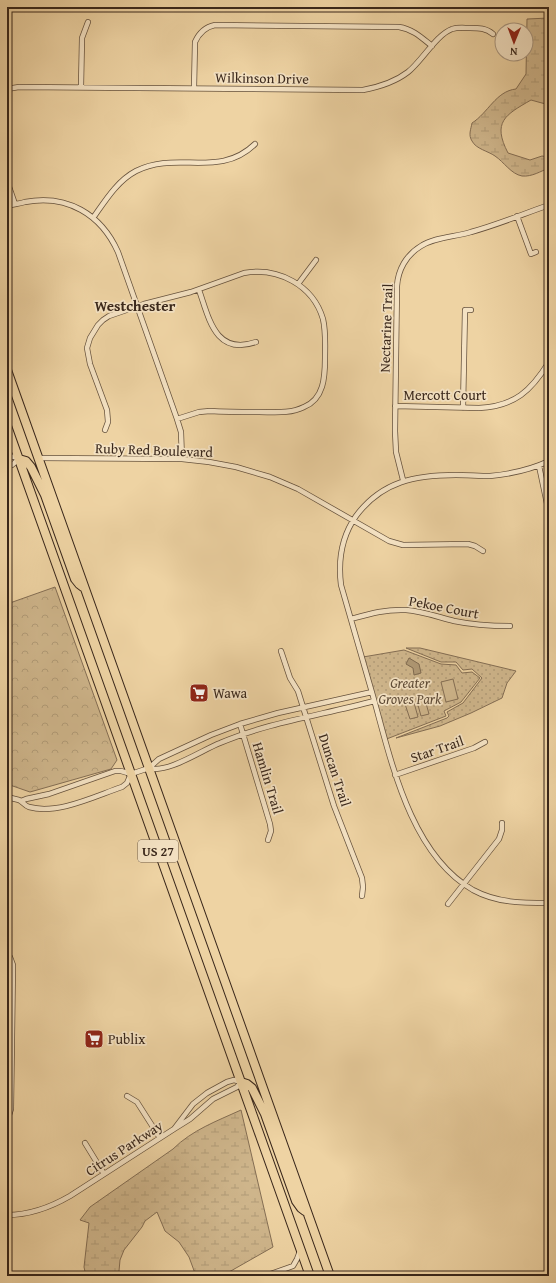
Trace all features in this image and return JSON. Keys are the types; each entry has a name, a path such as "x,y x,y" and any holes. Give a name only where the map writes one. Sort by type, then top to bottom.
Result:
{"highway":[{"name":"US 27","path":"7,370 330,1276"},
{"name":"US 27","path":"7,426 310,1276"},
{"path":"19,460 26,461 31,467 46,497 75,579 84,587"},
{"path":"241,1082 249,1085 253,1090 269,1123 296,1201 307,1213"}],"street":[{"path":"81,87 82,38 88,22"},
{"path":"194,88 195,42 203,31 215,25 399,27 407,28 414,32 432,46"},
{"name":"Wilkinson Drive","path":"7,89 19,87 369,89 386,84 404,75 419,62 445,33 456,28 483,28 493,34"},
{"path":"92,218 119,184 130,175 141,169 165,163 222,162 238,156 255,144"},
{"path":"7,181 15,204"},
{"path":"7,206 37,200 59,202 78,208 106,230 113,243 137,306 177,419 181,432 182,459"},
{"name":"Nectarine Trail","path":"404,480 396,452 395,406 397,286 399,275 405,262 414,250 425,244 472,232 549,205"},
{"path":"518,216 531,254 536,252"},
{"path":"298,284 316,260"},
{"path":"105,430 108,422 106,410 88,356 88,343 94,330 103,320 109,316 137,306 199,290 252,271 278,274 298,284 307,292 316,303 322,316 325,329 325,377 320,391 313,402 304,408 284,412 210,411 199,412 177,419"},
{"path":"199,290 213,329 220,338 227,342 239,345 256,342"},
{"path":"463,408 465,310 471,310"},
{"name":"Mercott Court","path":"395,406 488,408 502,405 515,399 530,388 537,381 549,362"},
{"path":"7,456 14,457 19,460 12,465 7,466"},
{"name":"Ruby Red Boulevard","path":"38,458 182,459 236,467 270,477 298,489 384,539 394,543 408,545 468,544 483,551"},
{"path":"549,461 539,466 503,475 429,476 404,480 388,487 364,506 353,520 341,550 339,562 341,585 372,692 389,759 404,799 434,856 448,871 464,884 482,894 514,903 549,903"},
{"path":"539,466 549,512"},
{"name":"Pekoe Court","path":"350,619 380,611 406,610 428,613 468,624 510,626"},
{"name":"Duncan Trail","path":"281,651 290,678 298,691 304,707 334,806 362,878 362,896"},
{"path":"21,801 49,794 115,771 122,771 131,774 149,768 159,759 218,732 240,724 304,707 372,692"},
{"path":"149,768 162,769 187,759 216,744 243,734 374,701"},
{"name":"Hamlin Trail","path":"240,724 270,824 271,831 268,840"},
{"name":"Star Trail","path":"395,775 474,748 485,742"},
{"path":"7,797 21,801 26,806 30,807 63,807 122,786 126,783 131,774"},
{"path":"448,904 499,839 502,830 502,822"},
{"path":"7,955 10,957 13,965 11,1109 7,1117"},
{"name":"Citrus Parkway","path":"7,1215 30,1213 70,1196 174,1129 193,1104 207,1093 227,1082 234,1080 241,1082"},
{"path":"174,1129 186,1123 207,1103 218,1095 237,1087 241,1082"},
{"path":"127,1096 137,1102 160,1138"},
{"path":"193,1104 200,1110"},
{"path":"85,1143 104,1174"},
{"path":"265,1276 293,1266 301,1250"}],"green space":[{"path":"549,18 549,105 531,100 514,110 504,120 501,127 501,134 508,153 530,160 542,156 549,157 549,168 533,175 522,176 514,173 495,156 476,146 471,139 470,134 472,123 503,94 516,89 526,74 526,62 534,62 534,22 527,22 527,19"},
{"path":"55,587 117,760 111,769 30,792 7,784 7,604"},
{"path":"406,648 420,648 516,671 507,683 502,698 440,726 396,738 447,718 449,716 447,712 463,703 482,678 472,669 463,670 456,662 441,662"},
{"name":"Greater Groves Park","path":"404,650 441,664 456,665 462,673 472,672 480,678 461,702 444,711 446,716 384,740 363,657"},
{"path":"453,679 458,699 446,702 441,682"},
{"path":"424,696 429,714 421,716 416,698"},
{"path":"413,699 418,717 410,719 404,701"},
{"path":"241,1110 273,1247 222,1276 196,1276 189,1257 179,1242 165,1231 157,1212 145,1221 124,1250 120,1260 119,1271 110,1276 96,1274 86,1276 84,1267 89,1223 80,1220 90,1207 173,1149 188,1136 205,1126"}],"shaded area":[{"path":"409,658 419,664 421,673 414,675 413,668 406,664"}],"place":[{"name":"Wawa","path":"199,693"},
{"name":"Publix","path":"94,1039"}],"district":[{"name":"Westchester","path":"135,305"}]}
